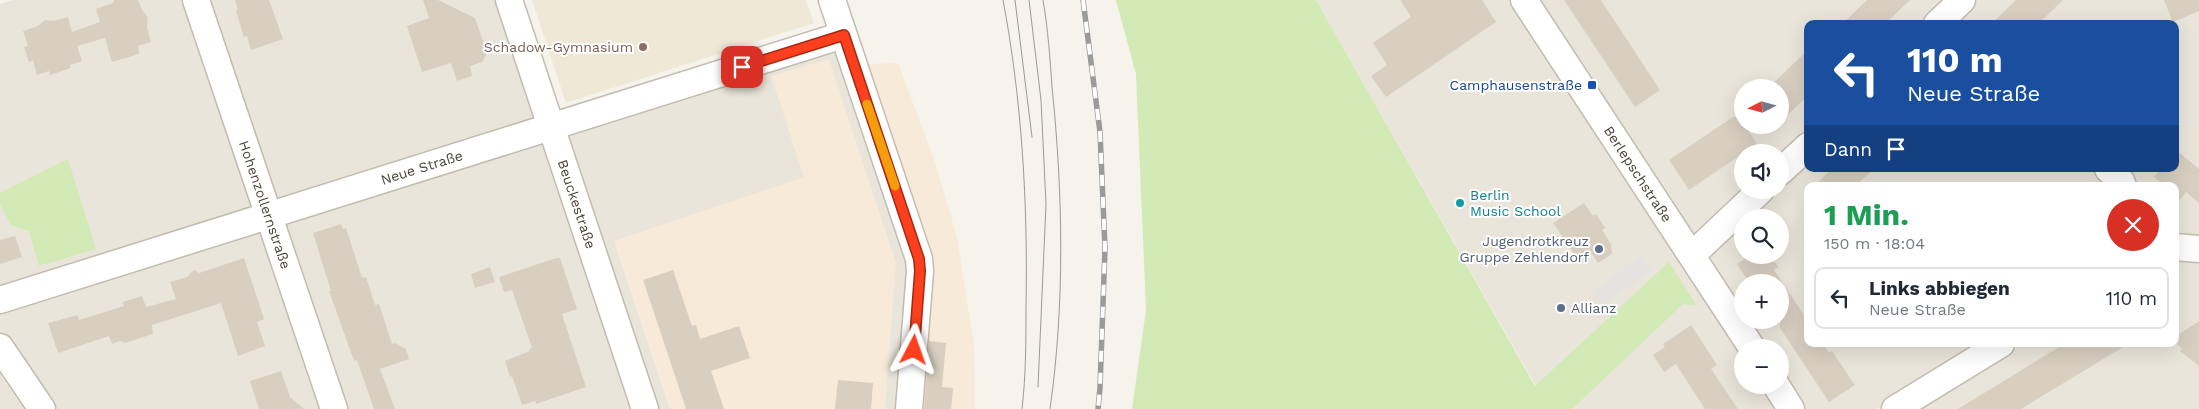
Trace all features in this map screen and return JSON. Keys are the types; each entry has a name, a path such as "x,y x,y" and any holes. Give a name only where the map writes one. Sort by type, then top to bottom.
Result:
{"street":[{"name":"Hohenzollernstraße","path":"196,0 334,409"},
{"name":"Beuckestraße","path":"509,0 645,409"},
{"path":"832,0 919,259 920,271 909,409"},
{"name":"Berlepschstraße","path":"1524,0 1746,339"},
{"path":"1941,20 1962,0"},
{"name":"Neue Straße","path":"0,300 844,35"},
{"path":"1789,164 1804,150"},
{"path":"2111,172 2119,182"},
{"path":"1692,255 1751,199"},
{"path":"2179,247 2199,249"},
{"path":"0,347 42,409"},
{"path":"1895,409 1996,347"},
{"path":"1782,394 1791,409"}],"shaded area":[{"path":"13,0 186,0 253,203 252,209 0,290 0,4"},
{"path":"207,0 499,0 536,118 282,201 274,199"},
{"name":"Schadow-Gymnasium","path":"532,0 806,0 814,23 566,103"},
{"path":"1316,0 1512,0 1734,339 1734,394 1770,394 1780,409 1549,409"},
{"path":"1533,0 1947,0 1926,20 1804,20 1804,135 1789,149 1789,144 1734,144 1734,198 1694,237"},
{"path":"1978,0 2199,0 2199,238 2179,236 2179,182 1804,182 1804,347 1978,347 1877,409 1802,409 1789,389 1789,339 1756,339 1749,329 1789,329 1789,274 1734,274 1734,307 1707,265 1708,256 1734,231 1734,264 1789,264 1789,209 1757,209 1767,199 1789,199 1789,178 1804,164 1804,172 2179,172 2179,20 1956,20"},
{"path":"836,49 906,259 908,278 898,409 658,409 567,137 568,134"},
{"path":"829,59 896,263 885,409 670,409 614,241 804,177 771,76"},
{"path":"898,63 935,162 957,237 974,345 975,409 918,409 926,302 864,64"},
{"path":"544,142 636,409 344,409 284,223"},
{"path":"261,231 324,409 52,409 0,333 0,311"},
{"path":"1642,255 1652,270 1602,306 1592,292"},
{"path":"2179,259 2199,261 2199,409 1915,409 2017,347 2179,347"},
{"path":"0,361 33,409 0,409"}],"green space":[{"path":"1116,0 1316,0 1535,386 1669,262 1697,306 1683,304 1572,409 1132,409 1146,310 1136,74"},
{"path":"68,159 96,249 39,266 29,231 11,225 0,204 0,193"}],"building":[{"path":"114,0 138,0 142,10 148,17 147,27 151,42 138,46 139,54 112,62 105,38 77,46 82,61 70,65 71,68 50,75 49,71 37,75 33,60 29,62 24,47 28,46 23,31 38,26 45,20 54,21 68,17 72,32 100,22 96,9 113,3"},
{"path":"235,0 269,0 283,39 251,50 247,36 244,37 236,11 238,10"},
{"path":"423,0 438,0 475,18 487,53 482,62 470,66 472,76 457,81 451,63 422,72 407,26 429,18"},
{"path":"1400,0 1482,0 1496,22 1386,97 1371,76 1387,65 1373,43 1411,17"},
{"path":"1564,0 1601,0 1660,90 1635,107"},
{"path":"1867,0 1910,0 1889,20 1846,20"},
{"path":"2016,0 2063,0 2042,20 1995,20"},
{"path":"2164,0 2199,0 2199,11 2178,20 2172,20"},
{"path":"1804,54 1804,100 1789,114 1789,79 1777,79"},
{"path":"1733,117 1734,134 1751,134 1757,144 1734,144 1734,160 1689,190 1669,160"},
{"path":"2179,152 2199,169 2199,203 2186,192 2179,201 2179,182 2160,182 2154,177 2158,172 2179,172"},
{"path":"1829,172 1871,172 1859,182 1818,182"},
{"path":"1584,203 1593,216 1596,214 1605,228 1602,230 1611,244 1612,254 1598,263 1592,254 1580,263 1553,223"},
{"path":"341,224 343,229 346,228 362,278 366,277 375,305 379,304 392,344 395,343 406,349 409,359 380,369 395,409 374,409 357,360 354,361 329,291 331,291 313,233"},
{"path":"15,236 22,257 0,264 0,240"},
{"path":"244,258 264,319 257,322 265,346 238,356 221,303 152,325 153,334 125,343 120,341 112,344 109,336 58,353 48,323 78,315 79,320 124,306 123,302 142,296 146,307 176,299 170,282 187,277 194,270 199,273"},
{"path":"560,258 577,309 562,314 586,387 536,404 535,401 522,405 505,361 530,351 529,349 532,348 512,290 504,292 499,277"},
{"path":"1737,264 1776,264 1778,267 1774,270 1777,274 1744,274"},
{"path":"490,267 495,282 475,288 471,274"},
{"path":"673,270 692,326 696,325 700,339 739,326 750,358 711,371 724,409 686,409 643,280"},
{"path":"1789,292 1804,315 1804,347 1825,347 1829,353 1832,351 1855,385 1829,402 1781,329 1789,329"},
{"path":"2199,321 2199,366 2180,351 2182,349 2179,346 2179,334"},
{"path":"1691,325 1717,365 1711,369 1738,409 1705,409 1676,364 1664,372 1653,355 1665,347 1663,344"},
{"path":"929,341 946,343 942,387 953,388 951,409 924,409"},
{"path":"2059,347 2123,347 2021,409 1958,409"},
{"path":"281,371 290,397 304,409 259,409 250,381"},
{"path":"838,380 873,383 871,409 835,409"}],"tram line":[{"path":"1003,0 1015,76 1025,191 1026,345 1022,409"},
{"path":"1015,0 1032,137"},
{"path":"1029,0 1041,100 1046,204 1038,387"},
{"path":"1043,0 1056,127 1061,248 1058,329 1050,409"}],"railway":[{"path":"1083,0 1100,132 1105,248 1098,409"}],"slow traffic":[{"path":"867,104 895,186"}],"place":[{"name":"Schadow-Gymnasium","path":"643,47"},
{"name":"Camphausenstraße","path":"1592,85"},
{"name":"Berlin Music School","path":"1460,203"},
{"name":"Jugendrotkreuz Gruppe Zehlendorf","path":"1599,249"},
{"name":"Allianz","path":"1561,308"}],"route":[{"path":"742,67 844,35 919,259 920,271 914,350"}]}
